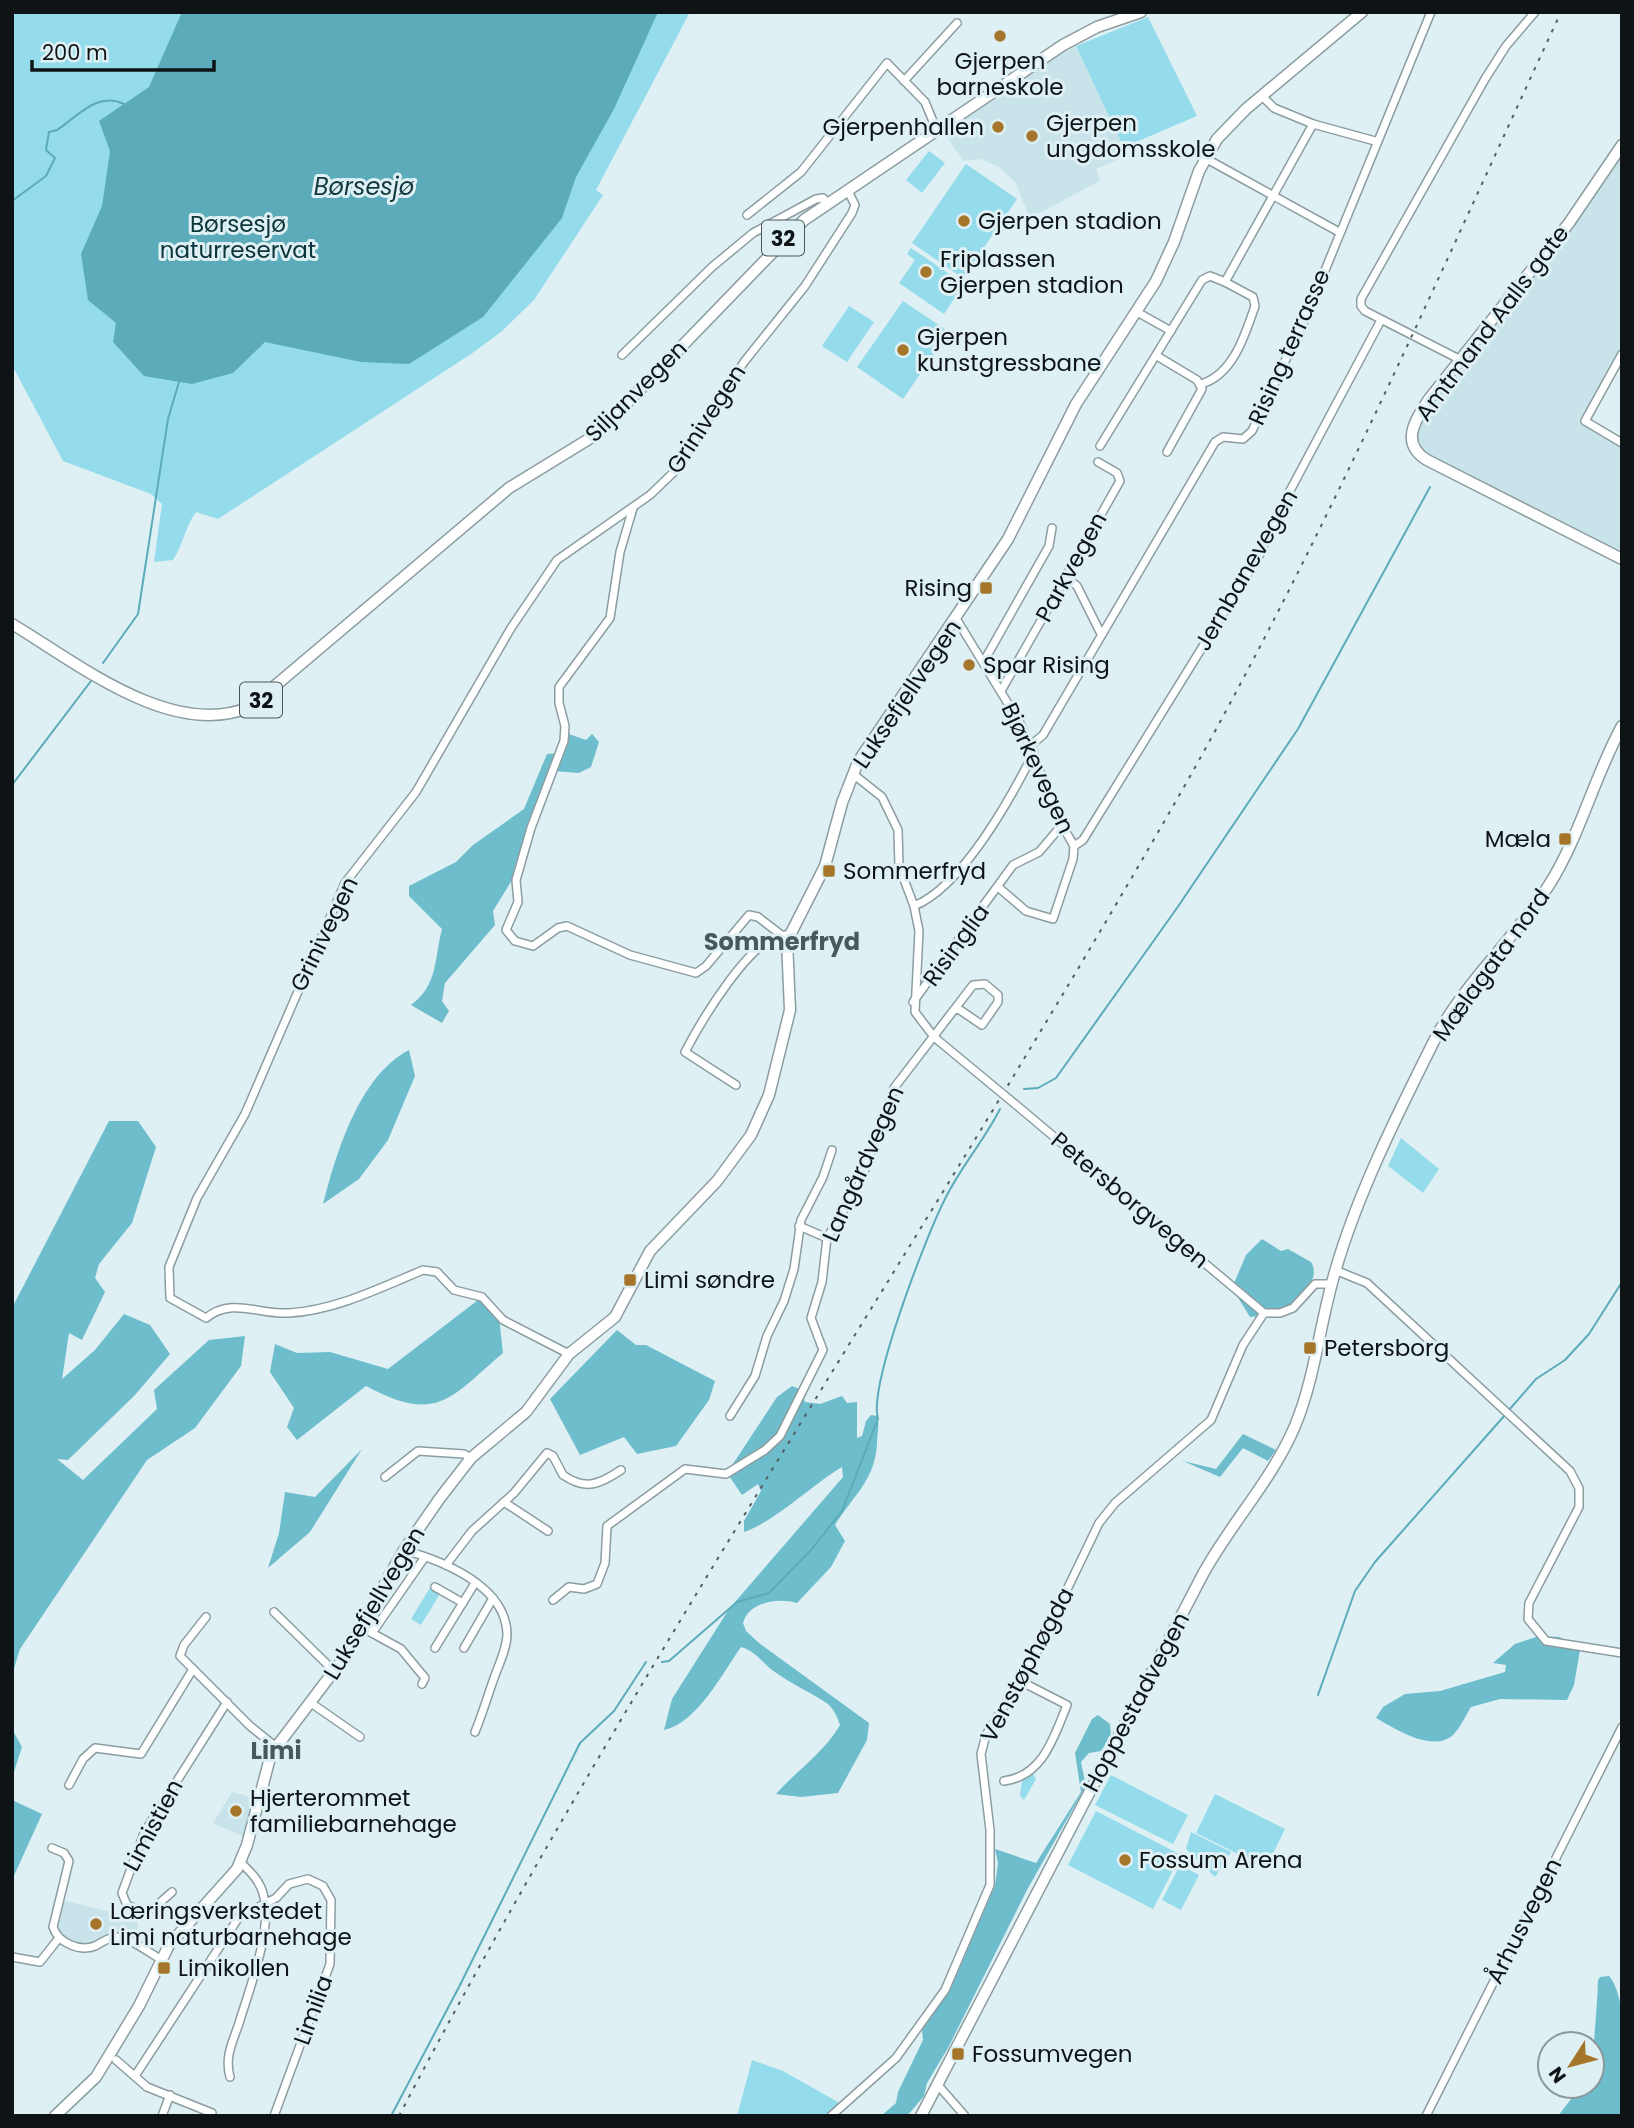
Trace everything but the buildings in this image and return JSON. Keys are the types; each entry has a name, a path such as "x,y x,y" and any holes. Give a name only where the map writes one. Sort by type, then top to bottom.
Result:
{"main road":[{"name":"Siljanvegen","path":"12,624 118,688 165,708 212,716 250,706 304,665 509,488 597,434 784,238 828,203 1070,41 1097,27 1141,12"},
{"name":"Luksefjellvegen","path":"55,2116 90,2084 106,2063 180,1931 231,1876 240,1862 247,1845 266,1766 276,1747 334,1671 368,1632 404,1550 471,1458 520,1418 569,1354 615,1317 650,1251 717,1181 757,1125 768,1095 790,1010 791,987 785,935 825,866 853,774 871,742 957,620 1008,540 1081,395 1137,312 1170,250 1205,158 1225,128 1362,12"},
{"name":"Amtmand Aalls gate","path":"1620,151 1569,223 1459,359 1414,424 1412,440 1418,453 1622,559"},
{"name":"Mælagata nord","path":"1331,1284 1360,1203 1433,1042 1459,1002 1552,881 1622,726"},
{"name":"Hoppestadvegen","path":"920,2116 1211,1559 1285,1448 1302,1408 1331,1284"}],"street":[{"name":"Rising terrasse","path":"914,906 936,895 996,821 1032,749 1043,735 1215,442 1223,437 1246,438 1252,431 1305,319 1431,12"},
{"path":"1459,359 1381,320 1362,308 1362,299 1485,79 1506,46 1535,12"},
{"path":"904,80 957,23"},
{"path":"747,215 801,172 887,63 928,107 937,131"},
{"path":"1262,96 1274,108 1313,124 1376,141"},
{"path":"1225,282 1313,124"},
{"path":"1205,158 1339,232"},
{"name":"Grinivegen","path":"569,1354 503,1320 488,1301 454,1290 442,1276 431,1270 423,1270 363,1295 328,1306 289,1313 222,1307 206,1318 170,1298 167,1280 173,1254 197,1198 245,1114 345,883 416,792 511,628 557,560 633,508 661,485 685,459 744,362 814,272 854,208 848,191"},
{"path":"622,355 712,267 753,233 816,199 823,198 828,203"},
{"path":"1100,446 1130,393 1157,356 1206,277 1225,282 1253,297 1255,306 1226,371 1216,380 1201,384 1157,356"},
{"path":"1137,312 1171,331"},
{"name":"Jernbanevegen","path":"1074,846 1083,841 1260,554 1268,532 1381,320"},
{"path":"1622,354 1585,421 1622,443"},
{"path":"1167,452 1201,392 1201,384"},
{"name":"Parkvegen","path":"1002,691 1120,481 1116,473 1098,462"},
{"path":"633,508 620,552 610,618 559,687 559,703 565,726 564,741 535,815 516,880 518,902 506,925 508,935 522,944 533,946 558,928 568,926 630,955 696,973 706,966 749,915 758,917 785,935 753,953 724,989 685,1052 737,1085"},
{"path":"984,660 1041,562 1052,528"},
{"path":"1066,577 1077,586 1101,634"},
{"name":"Bjørkevegen","path":"957,620 1002,691 1032,749 1062,825 1074,846"},
{"path":"853,774 881,797 894,819 899,866 914,906 919,932 913,1002"},
{"name":"Risinglia","path":"913,1002 1013,865 1039,852 1062,825"},
{"name":"Risinglia","path":"998,887 1026,911 1053,919 1073,859 1074,846"},
{"path":"934,1037 976,982 985,984 998,995 998,1002 982,1025 957,1008"},
{"name":"Petersborgvegen","path":"913,1002 920,1020 934,1037 1264,1313"},
{"name":"Langårdvegen","path":"553,1600 569,1587 584,1588 597,1584 605,1563 607,1527 676,1475 692,1469 726,1474 765,1450 780,1436 823,1350 811,1318 822,1282 827,1238 860,1183 894,1088 934,1037"},
{"name":"Langårdvegen","path":"730,1416 755,1376 768,1336 785,1301 794,1269 799,1226 823,1177 832,1150"},
{"path":"799,1226 827,1238"},
{"path":"1335,1270 1367,1283 1570,1471 1580,1492 1572,1521 1529,1605 1530,1625 1546,1641 1622,1653"},
{"path":"1264,1313 1285,1312 1315,1284 1331,1284"},
{"name":"Venstøphøgda","path":"831,2116 877,2078 925,2021 945,1990 984,1902 992,1863 983,1745 992,1724 1020,1681 1103,1517 1122,1496 1211,1420 1243,1345 1264,1313"},
{"path":"385,1478 418,1451 471,1458"},
{"path":"446,1565 472,1531 504,1502 547,1453 553,1456 563,1475 592,1485 601,1483 621,1470"},
{"path":"504,1502 548,1531"},
{"path":"404,1550 446,1565 475,1583 493,1598 502,1612 506,1642 475,1732"},
{"path":"422,1684 425,1678 401,1649 368,1632 425,1557"},
{"path":"434,1644 475,1583"},
{"path":"435,1587 463,1603"},
{"path":"464,1648 493,1598"},
{"path":"274,1612 334,1671"},
{"path":"206,1618 179,1652 193,1669 276,1747"},
{"path":"69,1786 83,1759 95,1748 106,1747 133,1755 144,1752 193,1669"},
{"path":"1004,1781 1021,1777 1042,1759 1066,1705 1020,1681"},
{"name":"Limistien","path":"172,1892 155,1907 144,1912 132,1910 123,1900 122,1893 144,1833 227,1702"},
{"path":"311,1703 360,1737"},
{"name":"Århusvegen","path":"1426,2116 1622,1727"},
{"path":"52,1848 64,1853 69,1861 53,1927 59,1938 83,1948 95,1946 111,1937 122,1938 162,1960"},
{"path":"230,2077 228,2052 255,1967 266,1919 259,1882 240,1862"},
{"name":"Limilia","path":"265,1903 275,1898 289,1884 309,1879 323,1886 331,1900 332,1912 328,1975 274,2116"},
{"path":"135,2076 239,1917 265,1903"},
{"path":"12,1957 40,1962 59,1938"},
{"path":"116,2060 146,2087 212,2113"},
{"path":"937,2084 965,2116"},
{"path":"162,2116 170,2095"}],"shaded area":[{"name":"Gjerpen ungdomsskole","path":"1076,46 1127,155 1096,169 1100,181 1030,218 1015,182 999,167 981,159 963,161 941,128 984,97"},
{"path":"1622,145 1622,355 1587,425 1622,443 1622,547 1615,554 1415,449 1412,430 1569,223"},
{"path":"566,733 586,740 592,734 599,742 591,767 579,773 553,771 520,867 493,911 495,925 445,983 442,1001 449,1011 442,1023 411,1005 431,980 442,929 409,896 409,886 456,862 473,845 524,809 547,754 558,753"},
{"path":"409,1050 415,1076 388,1140 359,1179 323,1204 343,1140 363,1097 391,1062"},
{"path":"109,1121 138,1121 156,1147 132,1223 99,1264 95,1278 105,1292 82,1340 69,1333 62,1379 95,1350 124,1314 150,1325 170,1354 135,1395 68,1460 57,1459 83,1480 157,1409 154,1390 209,1340 245,1336 241,1366 195,1428 147,1460 20,1649 12,1675 12,1308"},
{"path":"1262,1239 1281,1251 1288,1249 1311,1262 1313,1277 1305,1292 1284,1309 1250,1317 1232,1288 1246,1255"},
{"path":"482,1297 499,1317 503,1353 455,1394 426,1404 410,1403 366,1386 297,1440 287,1427 294,1408 270,1372 275,1344 297,1353 330,1352 388,1369"},
{"path":"617,1330 636,1345 646,1345 715,1381 709,1400 676,1446 637,1454 624,1437 580,1455 550,1399"},
{"path":"792,1386 802,1390 805,1402 820,1404 842,1396 847,1403 857,1402 857,1438 862,1436 866,1421 871,1415 877,1416 878,1423 875,1457 868,1478 835,1525 845,1541 831,1567 797,1603 765,1603 751,1610 743,1623 746,1631 759,1643 869,1723 867,1740 838,1793 801,1797 776,1794 834,1735 839,1722 828,1704 772,1670 746,1649 741,1647 698,1708 676,1726 664,1730 672,1699 729,1609 843,1477 842,1467 768,1520 744,1532 744,1521 761,1491 758,1484 742,1495 727,1473 777,1397"},
{"path":"1243,1434 1276,1450 1268,1461 1243,1448 1220,1477 1183,1461 1216,1469"},
{"path":"362,1449 310,1532 268,1568 279,1533 285,1492 315,1497"},
{"path":"1539,1636 1560,1637 1580,1650 1574,1685 1567,1700 1500,1699 1471,1707 1453,1735 1445,1740 1435,1741 1414,1737 1376,1718 1383,1707 1405,1694 1440,1691 1505,1672 1506,1665 1493,1663 1515,1644"},
{"path":"1098,1715 1110,1724 1111,1737 1101,1751 1089,1753 1081,1762 1085,1782 1083,1791 1027,1890 948,2048 927,2083 924,2096 907,2116 881,2116 896,2103 898,2092 923,2040 922,2030 944,1997 995,1886 998,1863 995,1849 1036,1863 1081,1792 1075,1753 1092,1719"},
{"path":"12,1729 22,1747 12,1778"},
{"name":"Hjerterommet familiebarnehage","path":"232,1792 255,1798 244,1837 213,1823"},
{"path":"12,1800 42,1814 12,1880"},
{"name":"Læringsverkstedet Limi naturbarnehage","path":"67,1901 138,1919 137,1943 119,1934 109,1935 85,1946 61,1936 55,1925 63,1903"},
{"path":"1609,1976 1616,1988 1623,2022 1622,2116 1558,2116 1570,2100 1606,2100 1606,2030 1595,2030 1600,1977"}],"green space":[{"name":"Børsesjø","path":"12,12 690,12 596,190 603,195 534,300 501,332 471,354 218,519 196,512 173,560 154,562 162,504 151,494 63,461 12,365"},
{"path":"1148,17 1197,116 1129,145 1122,144 1076,46"},
{"path":"929,151 945,163 922,193 906,180"},
{"name":"Gjerpen stadion","path":"966,164 1017,199 963,278 912,243"},
{"name":"Friplassen Gjerpen stadion","path":"911,248 964,284 944,314 899,283 915,260 907,254"},
{"name":"Gjerpen kunstgressbane","path":"903,301 949,332 903,399 857,367"},
{"path":"849,306 874,322 847,362 822,346"},
{"path":"1401,1138 1439,1169 1423,1193 1388,1166"},
{"path":"431,1586 441,1592 421,1625 411,1619"},
{"path":"1033,1773 1036,1779 1024,1800 1020,1796 1022,1781"},
{"path":"1111,1775 1188,1815 1173,1844 1095,1805"},
{"path":"1215,1794 1285,1829 1266,1868 1196,1833"},
{"name":"Fossum Arena","path":"1096,1811 1181,1855 1153,1909 1068,1865"},
{"path":"1191,1832 1231,1852 1215,1877 1186,1849"},
{"path":"1180,1865 1199,1875 1181,1910 1162,1900"},
{"path":"752,2060 783,2071 838,2102 839,2107 826,2116 737,2116"}],"water":[{"name":"Børsesjø","path":"182,12 658,12 614,109 576,177 562,218 483,317 409,364 361,362 265,342 233,373 192,384 144,376 113,342 116,323 88,300 81,254 102,206 110,151 99,121 149,87"}],"waterway":[{"path":"12,201 46,176 55,158 46,150 49,132 57,130 97,103 115,101 124,104"},
{"path":"103,663 138,614 168,419 179,382"},
{"path":"1024,1089 1038,1088 1056,1078 1177,908 1298,729 1430,487"},
{"path":"12,785 91,681"},
{"path":"662,1662 669,1661 737,1602 769,1593 811,1550 842,1511 878,1419 877,1402 890,1345 925,1246 950,1189 1000,1109"},
{"path":"1509,1410 1536,1379 1565,1360 1589,1334 1622,1282"},
{"path":"1318,1695 1355,1591 1375,1562 1505,1415"},
{"path":"391,2116 459,1987 580,1743 614,1711 646,1662"}],"railway":[{"path":"399,2116 490,1947 585,1780 1083,960 1180,794 1283,602 1331,505 1425,309 1561,12"}],"place":[{"name":"Gjerpen barneskole","path":"1000,36"},
{"name":"Gjerpenhallen","path":"998,127"},
{"name":"Gjerpen ungdomsskole","path":"1032,136"},
{"name":"Gjerpen stadion","path":"964,221"},
{"name":"Friplassen Gjerpen stadion","path":"926,272"},
{"name":"Gjerpen kunstgressbane","path":"903,350"},
{"name":"Rising","path":"986,588"},
{"name":"Spar Rising","path":"969,665"},
{"name":"Mæla","path":"1565,839"},
{"name":"Sommerfryd","path":"829,871"},
{"name":"Limi søndre","path":"630,1280"},
{"name":"Petersborg","path":"1310,1348"},
{"name":"Hjerterommet familiebarnehage","path":"236,1811"},
{"name":"Fossum Arena","path":"1125,1860"},
{"name":"Læringsverkstedet Limi naturbarnehage","path":"96,1924"},
{"name":"Limikollen","path":"164,1968"},
{"name":"Fossumvegen","path":"958,2054"}],"district":[{"name":"Sommerfryd","path":"782,941"},
{"name":"Limi","path":"276,1750"}],"park label":[{"name":"Børsesjø naturreservat","path":"238,237"}]}
